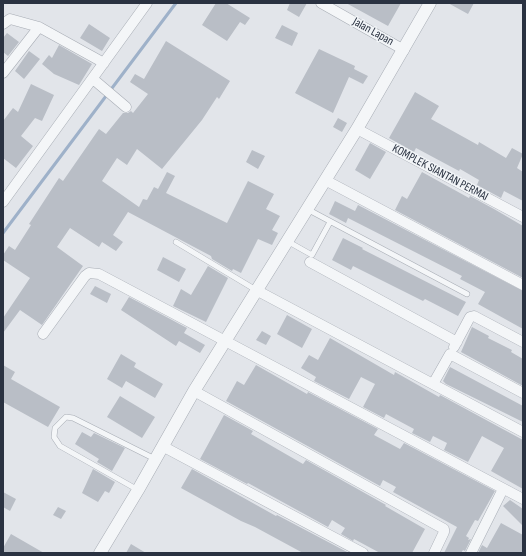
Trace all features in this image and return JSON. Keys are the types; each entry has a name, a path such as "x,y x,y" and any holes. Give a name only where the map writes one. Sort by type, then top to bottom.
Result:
{"street":[{"path":"3,202 147,3"},
{"name":"Jalan Lapan","path":"321,3 404,50"},
{"path":"100,553 164,447 194,391 224,341 357,129 430,3"},
{"path":"3,24 10,19 39,27 104,63"},
{"path":"3,72 39,27"},
{"path":"93,79 126,107"},
{"name":"KOMPLEK SIANTAN PERMAI","path":"357,129 523,217"},
{"path":"325,180 523,285"},
{"path":"310,262 457,342"},
{"path":"43,334 85,276 93,273 523,499"},
{"path":"256,290 523,432"},
{"path":"433,384 470,317 474,316 523,342"},
{"path":"450,354 523,393"},
{"path":"194,391 444,529 434,553"},
{"path":"164,447 363,553"},
{"path":"471,553 503,489"}],"lane":[{"path":"307,209 467,294"},
{"path":"286,241 312,255 330,222"},
{"path":"176,242 256,290"},
{"path":"138,490 60,446 54,437 55,428 66,417 73,418 156,459"}],"building":[{"path":"216,3 226,3 250,18 245,25 240,22 227,41 202,25"},
{"path":"290,3 307,3 299,17 287,10"},
{"path":"346,3 401,3 388,26"},
{"path":"448,3 474,3 468,14"},
{"path":"89,24 110,38 102,51 80,38"},
{"path":"282,25 298,33 292,46 275,38"},
{"path":"7,33 19,42 8,56 3,52 3,38"},
{"path":"166,41 230,81 219,99 217,97 202,120 162,169 137,149 127,165 117,158 102,181 139,207 143,199 147,200 154,187 158,189 167,172 175,176 166,193 227,223 248,181 274,194 266,209 280,216 272,230 278,233 272,245 258,239 241,273 233,269 232,271 212,259 211,256 128,212 113,235 123,242 116,251 102,242 99,247 70,228 57,247 83,266 42,325 20,310 3,333 3,318 30,278 3,260 3,255 9,246 15,250 31,225 29,224 59,178 63,181 99,129 106,134 123,113 128,113 131,111 133,113 148,94 130,82 135,74 144,79"},
{"path":"59,45 92,64 79,85 54,74 42,64 49,55 52,58"},
{"path":"319,49 355,66 354,69 368,76 363,84 349,77 333,113 295,93"},
{"path":"29,51 40,59 24,79 15,71"},
{"path":"31,84 54,95 42,121 35,118 21,136 33,146 16,168 3,158 3,121 13,108 18,112"},
{"path":"415,92 439,106 431,119 478,145 479,142 506,158 512,148 523,154 517,168 523,172 523,201 504,191 501,198 477,185 479,180 460,169 459,171 416,148 414,152 389,138"},
{"path":"338,118 347,123 342,132 333,127"},
{"path":"370,143 386,152 370,179 355,170"},
{"path":"252,150 265,156 258,169 246,162"},
{"path":"422,172 469,198 470,196 523,226 523,278 395,210 402,196 407,199"},
{"path":"335,201 355,211 358,205 523,291 523,329 478,304 485,292 460,279 462,276 348,218 346,223 329,214"},
{"path":"343,238 466,302 458,316 425,299 423,301 353,266 351,270 332,260"},
{"path":"163,257 186,269 179,282 157,270"},
{"path":"208,266 228,278 206,322 173,306 181,289 191,295"},
{"path":"95,286 111,294 107,303 90,294"},
{"path":"129,297 187,328 184,333 205,345 200,353 179,341 176,346 121,310"},
{"path":"287,315 312,329 302,348 277,334"},
{"path":"472,327 489,336 488,338 512,350 511,352 523,359 523,386 461,352"},
{"path":"262,331 271,336 266,345 256,340"},
{"path":"330,338 394,375 395,372 439,397 440,395 523,440 523,489 491,471 504,448 482,436 468,462 444,450 447,443 433,436 430,442 412,433 414,429 386,414 384,418 363,407 375,384 361,377 349,399 314,381 316,377 301,368 309,355 318,360"},
{"path":"121,354 136,363 134,367 163,384 155,398 126,381 122,388 107,379"},
{"path":"3,365 15,372 11,379 60,407 48,427 3,402"},
{"path":"256,365 307,394 308,392 378,429 374,435 400,449 404,443 495,491 478,521 475,520 466,536 469,538 468,540 471,539 465,551 463,550 461,553 444,553 457,527 393,492 396,487 383,480 380,486 226,401 237,381 244,385"},
{"path":"450,367 523,406 523,422 446,384 443,381"},
{"path":"120,396 155,417 142,438 107,417"},
{"path":"224,415 253,431 251,434 303,464 306,460 425,529 412,553 380,553 341,534 345,528 332,520 328,527 248,483 247,484 200,459"},
{"path":"82,432 91,437 94,433 125,448 112,471 97,462 99,459 75,444"},
{"path":"93,469 115,482 109,493 105,491 98,502 82,493"},
{"path":"192,469 276,516 277,515 349,553 303,553 241,521 181,488"},
{"path":"3,492 16,499 10,511 3,507"},
{"path":"510,500 523,509 523,526 503,506"},
{"path":"58,507 66,511 61,519 53,515"},
{"path":"501,523 523,535 523,553 478,553 482,545 487,548"},
{"path":"11,534 44,553 3,553 3,548"},
{"path":"131,544 146,553 126,553"}],"waterway":[{"path":"3,233 176,3"}]}
